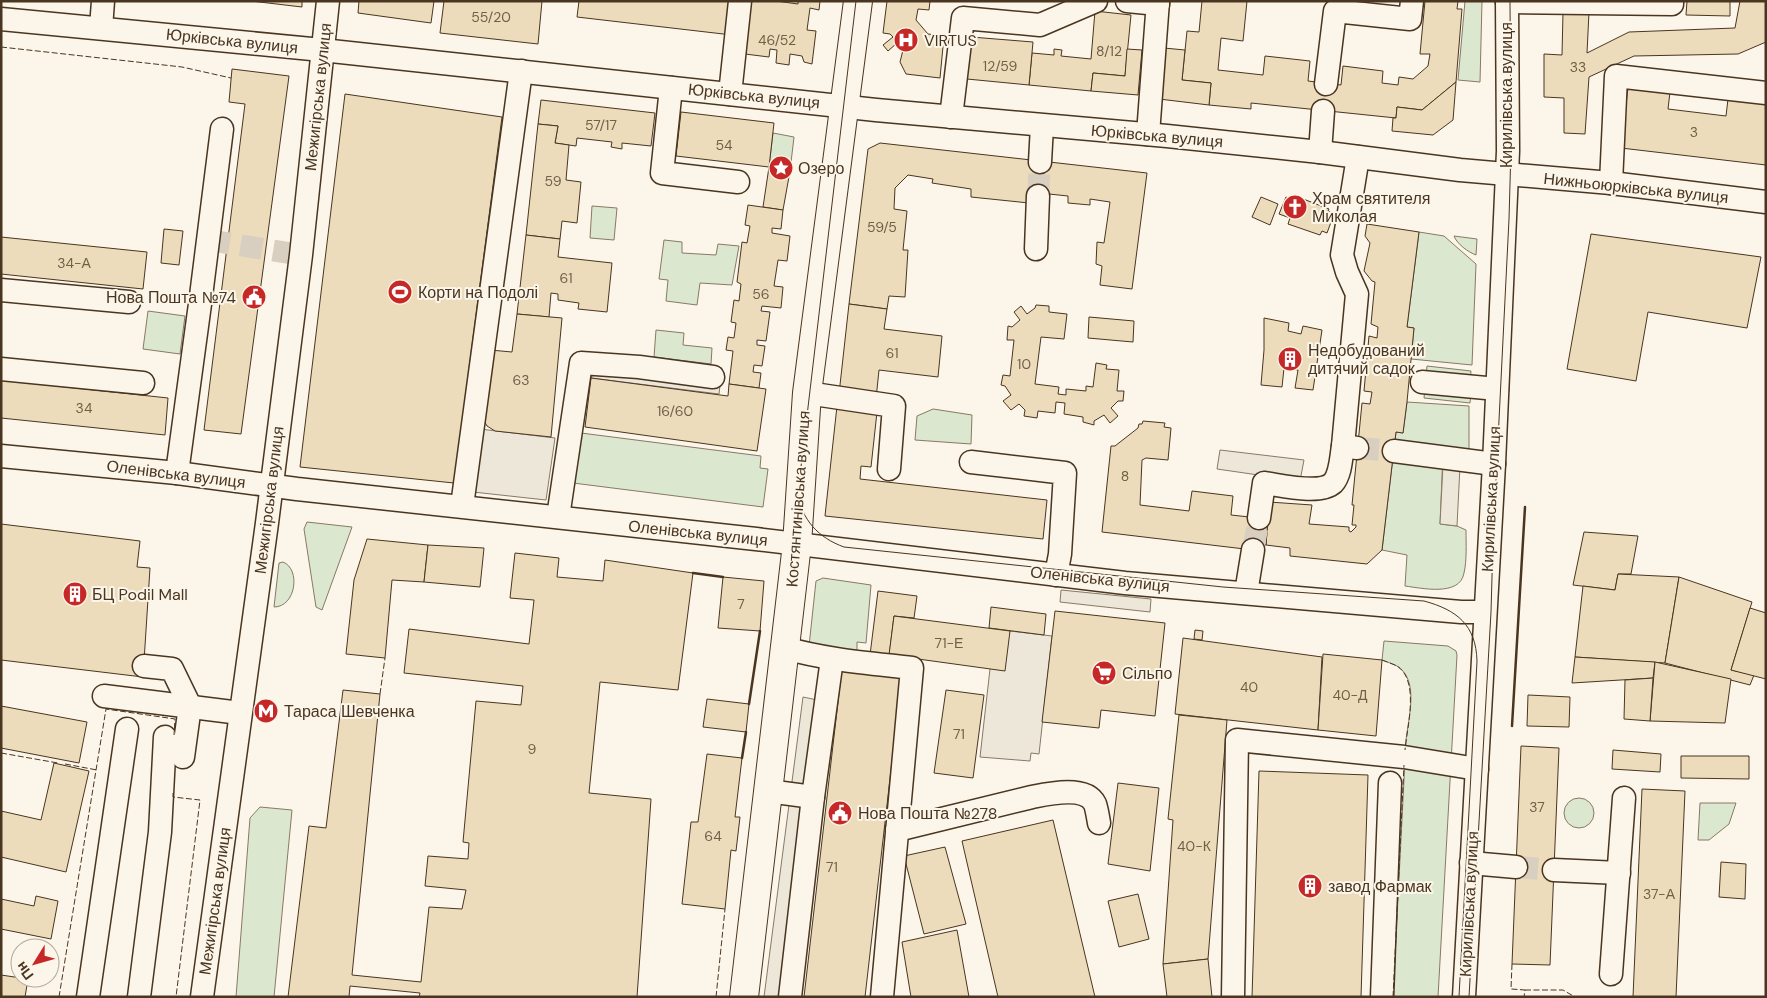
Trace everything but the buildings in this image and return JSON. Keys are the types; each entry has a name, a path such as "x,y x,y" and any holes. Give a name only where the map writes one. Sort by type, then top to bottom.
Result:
{"main road":[{"name":"Костянтинівська вулиця","path":"744,997 797,544 807,392 858,1"}],"street":[{"path":"101,28 103,1"},
{"name":"Межигірська вулиця","path":"202,997 301,255 328,1"},
{"path":"730,94 740,1"},
{"path":"951,117 963,18 1040,25 1096,1"},
{"path":"1127,1 1158,3 1148,134"},
{"path":"1326,84 1335,11 1410,19 1412,1"},
{"path":"1507,2 1672,4 1672,1"},
{"name":"Кирилівська вулиця","path":"1464,997 1494,464 1506,174 1507,2"},
{"name":"Юрківська вулиця","path":"1,19 322,50 951,117 1148,134 1506,174"},
{"path":"462,506 521,71"},
{"path":"1612,183 1616,76 1766,93"},
{"path":"672,88 662,173 738,182"},
{"path":"1320,152 1323,110"},
{"path":"1040,162 1042,126"},
{"path":"177,473 222,129"},
{"path":"1259,518 1264,483 1311,489 1323,488 1332,483 1350,447 1358,294 1347,272 1342,255 1358,157"},
{"name":"Нижньоюрківська вулиця","path":"1506,174 1612,183 1766,202"},
{"path":"1036,249 1038,196"},
{"path":"1,290 129,302"},
{"path":"558,517 581,364 639,367 713,377"},
{"path":"1,369 142,383"},
{"path":"1422,382 1497,389"},
{"path":"807,392 894,406 889,469"},
{"path":"1394,451 1494,464"},
{"name":"Оленівська вулиця","path":"1,456 177,473 271,486 797,544 1056,575 1082,585 1124,590 1246,593 1461,612 1485,612"},
{"path":"971,462 1065,473 1060,554 1056,575"},
{"path":"1246,593 1253,550"},
{"path":"785,648 832,658 912,668 882,997"},
{"path":"790,997 813,797 832,658"},
{"path":"144,666 172,669 190,706 183,757"},
{"path":"104,696 240,713"},
{"path":"88,997 127,729"},
{"path":"139,997 160,832 165,737"},
{"path":"1233,997 1237,740 1404,757 1478,770"},
{"path":"1382,997 1390,783"},
{"path":"768,791 813,797"},
{"path":"897,830 1032,797 1069,793 1078,793 1089,797 1094,803 1099,823"},
{"path":"1611,974 1624,798"},
{"path":"1471,863 1516,867"},
{"path":"1554,870 1619,873"}],"green space":[{"path":"1465,1 1482,1 1480,82 1458,80"},
{"path":"773,133 794,137 790,171 769,167"},
{"path":"592,206 617,208 614,240 590,238"},
{"path":"1419,232 1444,236 1476,264 1472,365 1411,359 1414,328 1407,327"},
{"path":"1454,236 1477,239 1476,255 1463,247"},
{"path":"664,240 682,242 682,253 716,255 718,244 739,246 732,285 700,283 697,305 666,301 668,280 659,279"},
{"path":"148,311 185,316 180,354 143,349"},
{"path":"656,330 684,333 683,345 712,348 711,364 654,357"},
{"path":"1427,366 1471,371 1470,382 1426,377"},
{"path":"1425,388 1471,393 1470,403 1424,398"},
{"path":"1407,402 1469,406 1469,454 1443,453 1440,524 1457,526 1466,530 1464,573 1461,581 1448,588 1430,589 1405,586 1407,555 1382,550 1396,432 1403,433"},
{"path":"933,409 972,415 971,444 915,440 917,416"},
{"path":"581,433 761,456 760,468 768,469 763,507 573,483"},
{"path":"307,522 352,527 322,610 316,607 304,529"},
{"path":"283,562 289,566 292,572 294,587 287,601 274,607 279,563"},
{"path":"823,578 871,585 866,643 857,642 857,652 809,646 816,581"},
{"path":"1384,641 1448,646 1456,651 1457,655 1438,997 1393,997 1406,740 1411,700 1408,681 1404,672 1397,666 1382,660"},
{"path":"1579,798 1590,802 1594,813 1590,824 1579,828 1568,824 1564,813 1568,802"},
{"path":"1700,803 1736,803 1729,824 1709,840 1698,840"},
{"path":"260,807 292,810 274,997 236,997 250,818"}],"shaded area":[{"path":"593,353 722,368 719,394 591,378"},
{"path":"480,429 555,438 546,500 473,492"},
{"path":"1220,450 1304,460 1300,481 1217,469"},
{"path":"1443,465 1460,466 1457,526 1440,524"},
{"path":"1061,590 1151,599 1150,612 1060,602"},
{"path":"1010,631 1052,636 1039,754 1031,753 1030,761 980,757 990,669"},
{"path":"803,697 822,701 785,997 764,997"}],"tunnel":[{"path":"1038,196 1040,162"},
{"path":"208,240 301,255"},
{"path":"1357,448 1394,451"},
{"path":"1253,550 1259,518"},
{"path":"1516,867 1554,870"}],"tram line":[{"path":"856,1 798,492 807,519 819,533 844,547 1223,587 1424,601 1455,614 1473,638 1477,661 1459,997"},
{"path":"1469,997 1491,612 1509,219 1511,148 1510,1"}],"fence":[{"path":"1,47 182,67 231,78"},
{"path":"380,694 385,658"},
{"path":"1382,660 1397,666 1404,673 1408,682 1410,705 1405,750"},
{"path":"59,997 106,709 175,719 174,735"},
{"path":"1,753 58,763"},
{"path":"65,764 97,770"},
{"path":"1393,997 1404,765"},
{"path":"173,793 173,797 200,800 176,997"},
{"path":"716,997 725,909"},
{"path":"1512,964 1511,989 1525,990 1524,997"},
{"path":"1525,990 1563,990 1575,997"}],"wall":[{"path":"1512,726 1525,507"},
{"path":"693,573 723,577"},
{"path":"749,704 760,631"},
{"path":"742,758 746,732"}],"place":[{"name":"VIRTUS","path":"906,40"},
{"name":"Озеро","path":"781,168"},
{"name":"Храм святителя Миколая","path":"1295,207"},
{"name":"Корти на Подолі","path":"400,292"},
{"name":"Нова Пошта №74","path":"254,297"},
{"name":"Недобудований дитячий садок","path":"1290,359"},
{"name":"БЦ Podil Mall","path":"75,594"},
{"name":"Сільпо","path":"1104,673"},
{"name":"Тараса Шевченка","path":"266,711"},
{"name":"Нова Пошта №278","path":"840,813"},
{"name":"завод Фармак","path":"1310,886"}]}
